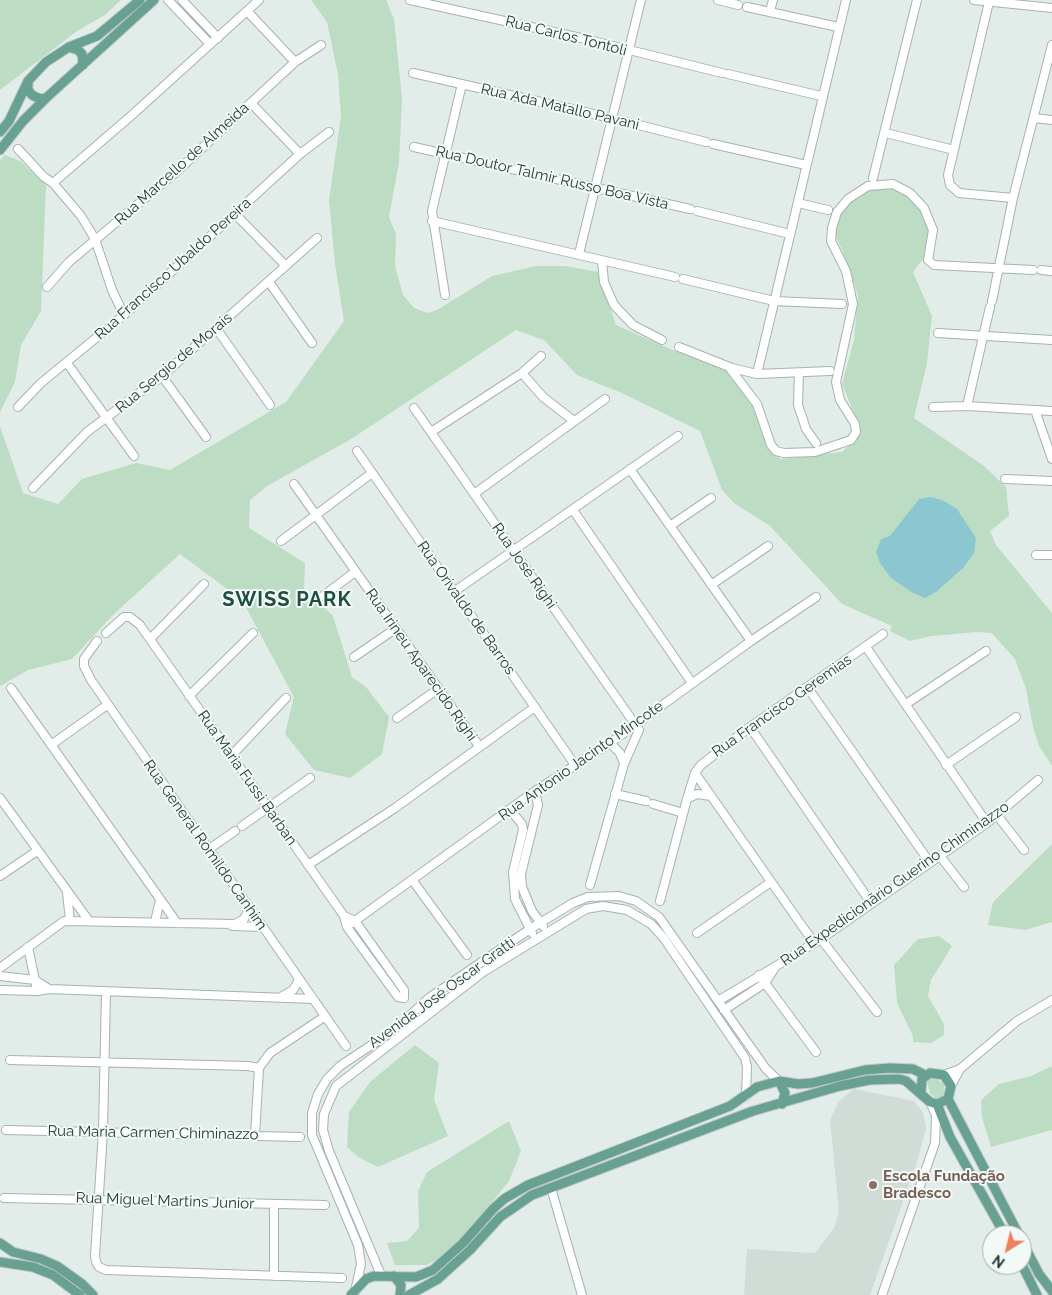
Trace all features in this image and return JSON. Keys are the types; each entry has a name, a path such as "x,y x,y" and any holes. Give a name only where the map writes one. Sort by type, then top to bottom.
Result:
{"main road":[{"path":"0,132 8,122 28,82 46,62 69,47 97,36 140,0"},
{"path":"0,150 23,121 46,98 154,0"},
{"path":"69,47 78,50 82,54 83,65"},
{"path":"28,82 28,90 32,95 40,99 46,98"},
{"path":"354,1292 366,1279 381,1275 416,1277 432,1270 463,1243 504,1199 528,1185 730,1106 757,1087 779,1081 798,1084 812,1083 865,1070 913,1069 925,1075 935,1072 944,1075 951,1086 948,1099 1014,1225"},
{"path":"922,1092 921,1083 925,1075"},
{"path":"409,1295 438,1279 454,1266 511,1207 532,1195 753,1111 840,1086 869,1080 899,1079 906,1081 922,1092 933,1103 999,1225"},
{"path":"779,1081 785,1093 782,1104"},
{"path":"746,1096 747,1104 753,1111"},
{"path":"933,1103 948,1099"},
{"path":"0,1243 13,1252 41,1259 57,1266 82,1284 93,1295"},
{"path":"1032,1260 1039,1274 1052,1291"},
{"path":"0,1262 33,1267 53,1276 80,1295"},
{"path":"1027,1275 1038,1295"},
{"path":"394,1276 400,1286 400,1295"}],"street":[{"path":"168,0 210,44"},
{"path":"182,0 218,38"},
{"path":"53,183 259,0"},
{"name":"Rua Carlos Tontoli","path":"410,0 434,3 821,96"},
{"path":"579,254 641,0"},
{"path":"718,0 738,5"},
{"path":"770,12 773,0"},
{"path":"757,374 798,203 821,96 846,0"},
{"path":"873,178 886,133 917,0"},
{"path":"974,0 1052,6"},
{"path":"989,2 948,176 953,189 965,195 1013,198"},
{"path":"747,7 838,27"},
{"path":"247,11 295,62"},
{"name":"Rua Marcello de Almeida","path":"47,287 57,274 95,239 161,185 295,62 321,45"},
{"path":"967,406 1013,198 1052,45"},
{"name":"Rua Ada Matallo Pavani","path":"413,74 611,118 806,166"},
{"path":"445,296 432,221 434,199 447,154 462,84"},
{"path":"251,103 300,154"},
{"path":"1034,118 1052,120"},
{"name":"Rua Francisco Ubaldo Pereira","path":"18,407 41,383 124,315 300,154 329,132"},
{"path":"886,133 954,150"},
{"name":"Rua Doutor Talmir Russo Boa Vista","path":"414,147 694,210 790,234"},
{"path":"18,149 44,177 53,183 81,216 95,239 115,298 124,315"},
{"path":"729,367 757,404 771,445 776,451 784,453 815,452 852,440 856,432 855,424 840,400 836,382 853,304 846,271 831,241 832,228 837,212 848,199 868,186 893,184 910,194 924,208 933,230 928,260 934,266 1052,270"},
{"path":"798,203 828,210"},
{"path":"235,214 286,266"},
{"path":"432,221 675,277"},
{"name":"Rua Sergio de Morais","path":"33,488 87,432 107,419 162,376 317,238"},
{"path":"602,261 604,282 614,305 633,325 662,340"},
{"path":"683,279 774,301 842,304"},
{"path":"269,282 312,343"},
{"path":"216,328 270,405"},
{"path":"938,333 1052,340"},
{"path":"679,347 729,367 757,374 830,371"},
{"path":"431,432 522,373 541,356"},
{"path":"67,363 134,456"},
{"path":"522,373 543,397 574,421"},
{"path":"799,373 798,405 806,429 816,443"},
{"path":"162,376 206,437"},
{"path":"474,494 605,399"},
{"path":"933,408 967,406 1052,411"},
{"name":"Rua José Righi","path":"414,408 636,724"},
{"path":"1035,410 1052,460"},
{"path":"455,591 514,552 678,436"},
{"name":"Rua Orivaldo de Barros","path":"357,451 575,764"},
{"path":"630,469 750,641"},
{"path":"282,541 372,474"},
{"path":"1005,478 1052,481"},
{"name":"Rua Irineu Aparecido Righi","path":"294,484 479,746"},
{"path":"670,526 710,498"},
{"path":"573,510 692,683"},
{"path":"711,585 768,546"},
{"path":"1036,555 1052,556"},
{"path":"322,596 355,572"},
{"path":"106,633 119,620 130,617 140,625 150,639 204,584"},
{"name":"Rua Antonio Jacinto Mincote","path":"347,927 414,881 535,791 610,743 750,641 816,597"},
{"path":"354,657 395,629"},
{"path":"189,696 253,634"},
{"name":"Rua Francisco Geremias","path":"660,902 695,774 709,757 883,634"},
{"name":"Rua Maria Fussi Barban","path":"150,639 230,756 344,916 347,927"},
{"name":"Rua General Romildo Canhim","path":"97,641 84,660 84,666 107,705 346,1046"},
{"path":"866,647 987,823"},
{"path":"906,704 986,651"},
{"path":"11,688 178,923"},
{"path":"808,688 930,863"},
{"path":"397,718 438,689"},
{"path":"230,756 286,698"},
{"path":"51,745 107,705"},
{"path":"308,865 395,808 535,707"},
{"path":"946,765 1016,717"},
{"path":"590,885 624,764 639,734 636,724"},
{"path":"750,727 871,903"},
{"path":"622,734 631,748"},
{"path":"610,743 620,753 624,764"},
{"path":"695,774 771,882 876,1012"},
{"path":"209,849 310,778"},
{"name":"Rua Expedicionãrio Guerino Chiminazzo","path":"718,1001 818,941 987,823 1038,780"},
{"path":"535,791 538,805 521,874 522,887 528,903 547,932"},
{"path":"615,794 683,813"},
{"path":"687,798 697,794 711,796"},
{"path":"0,798 89,921"},
{"path":"510,810 522,824 524,830 513,872 515,899 536,938"},
{"path":"997,815 1024,850"},
{"path":"0,876 37,851"},
{"path":"940,856 964,886"},
{"path":"414,881 467,955"},
{"path":"697,933 771,882"},
{"path":"66,890 70,921"},
{"name":"Avenida José Oscar Gratti","path":"354,1292 361,1264 358,1245 312,1136 312,1113 318,1094 327,1079 340,1066 388,1035 429,998 530,929 568,906 588,897 612,896 636,901 659,917 670,929 766,1069 779,1081"},
{"path":"155,922 160,900"},
{"name":"Avenida José Oscar Gratti","path":"381,1275 329,1151 323,1130 324,1114 336,1086 349,1074 483,972 586,909 603,906 627,910 651,924 663,937 745,1058 747,1067 746,1096"},
{"path":"223,925 240,922 249,908"},
{"path":"344,916 355,921 404,990 404,998 398,997 347,927"},
{"path":"0,968 59,924 70,921 155,922 223,925 243,928 262,927"},
{"path":"28,948 37,991"},
{"name":"Rua Expedicionãrio Guerino Chiminazzo","path":"765,983 775,967"},
{"path":"759,975 816,1052"},
{"path":"0,976 36,980 49,989"},
{"path":"281,996 294,990 299,980"},
{"path":"724,1010 765,983"},
{"path":"0,990 37,991 49,989 281,996 313,999"},
{"path":"106,992 103,1131 96,1262 106,1270 342,1278"},
{"path":"944,1075 960,1069 1017,1021 1052,1000"},
{"path":"255,1135 259,1068 270,1053 324,1017"},
{"path":"10,1060 248,1066 259,1068"},
{"path":"951,1086 960,1069"},
{"path":"882,1295 935,1143 936,1115 933,1103"},
{"name":"Rua Maria Carmen Chiminazzo","path":"6,1130 300,1137"},
{"path":"935,1143 950,1137"},
{"path":"551,1188 582,1295"},
{"name":"Rua Miguel Martins Junior","path":"4,1198 325,1205"},
{"path":"274,1204 274,1276"}],"shaded area":[{"name":"Escola Fundação Bradesco","path":"854,1089 914,1101 923,1112 926,1128 918,1159 870,1295 744,1295 747,1249 815,1253 834,1228 839,1212 830,1120 839,1101"}],"green space":[{"path":"0,0 121,0 105,15 77,31 0,90"},
{"path":"311,0 386,0 394,19 402,98 399,162 389,217 396,234 395,266 403,295 414,308 427,313 437,310 492,276 536,266 565,266 599,272 616,325 670,349 724,367 757,404 768,448 781,459 842,452 860,435 858,423 842,384 854,340 858,295 843,252 832,228 837,212 868,186 893,184 924,208 933,230 925,256 913,272 932,316 927,363 914,418 984,466 1006,487 1009,516 990,531 996,545 1052,613 1052,766 1039,746 1033,727 1026,689 1015,659 992,633 977,632 932,636 910,641 890,631 892,626 842,604 770,526 734,503 722,490 700,431 622,393 577,375 544,340 516,330 351,439 267,486 250,500 249,528 305,563 304,588 333,616 352,677 366,687 389,717 382,754 350,778 314,770 285,734 294,697 242,600 180,554 115,613 72,659 28,670 0,686 0,426 23,493 58,504 82,479 136,463 170,470 286,402 344,321 335,264 329,200 341,116 338,74 327,22"},
{"path":"5,155 20,161 46,185 41,311 21,345 15,382 0,412 0,160"},
{"path":"1052,844 1052,922 1025,930 988,925 993,902"},
{"path":"939,936 952,946 931,980 928,996 944,1024 944,1035 931,1043 913,1042 913,1036 897,1003 894,965 918,939"},
{"path":"415,1045 439,1063 434,1100 448,1136 378,1167 358,1157 347,1147 349,1112 370,1082"},
{"path":"1052,1066 1052,1130 991,1147 982,1117 981,1100 999,1084 1031,1076"},
{"path":"933,1077 944,1084 945,1096 937,1100 930,1093 927,1082"},
{"path":"509,1121 521,1151 509,1181 450,1254 426,1265 395,1265 387,1243 407,1241 419,1228 418,1191 427,1172"}],"water":[{"path":"930,497 942,500 957,509 976,538 974,553 964,567 936,592 925,598 913,593 891,578 880,563 876,552 881,539 890,536 919,499"}],"place":[{"name":"Escola Fundação Bradesco","path":"873,1185"}],"district":[{"name":"SWISS PARK","path":"287,600"}]}
